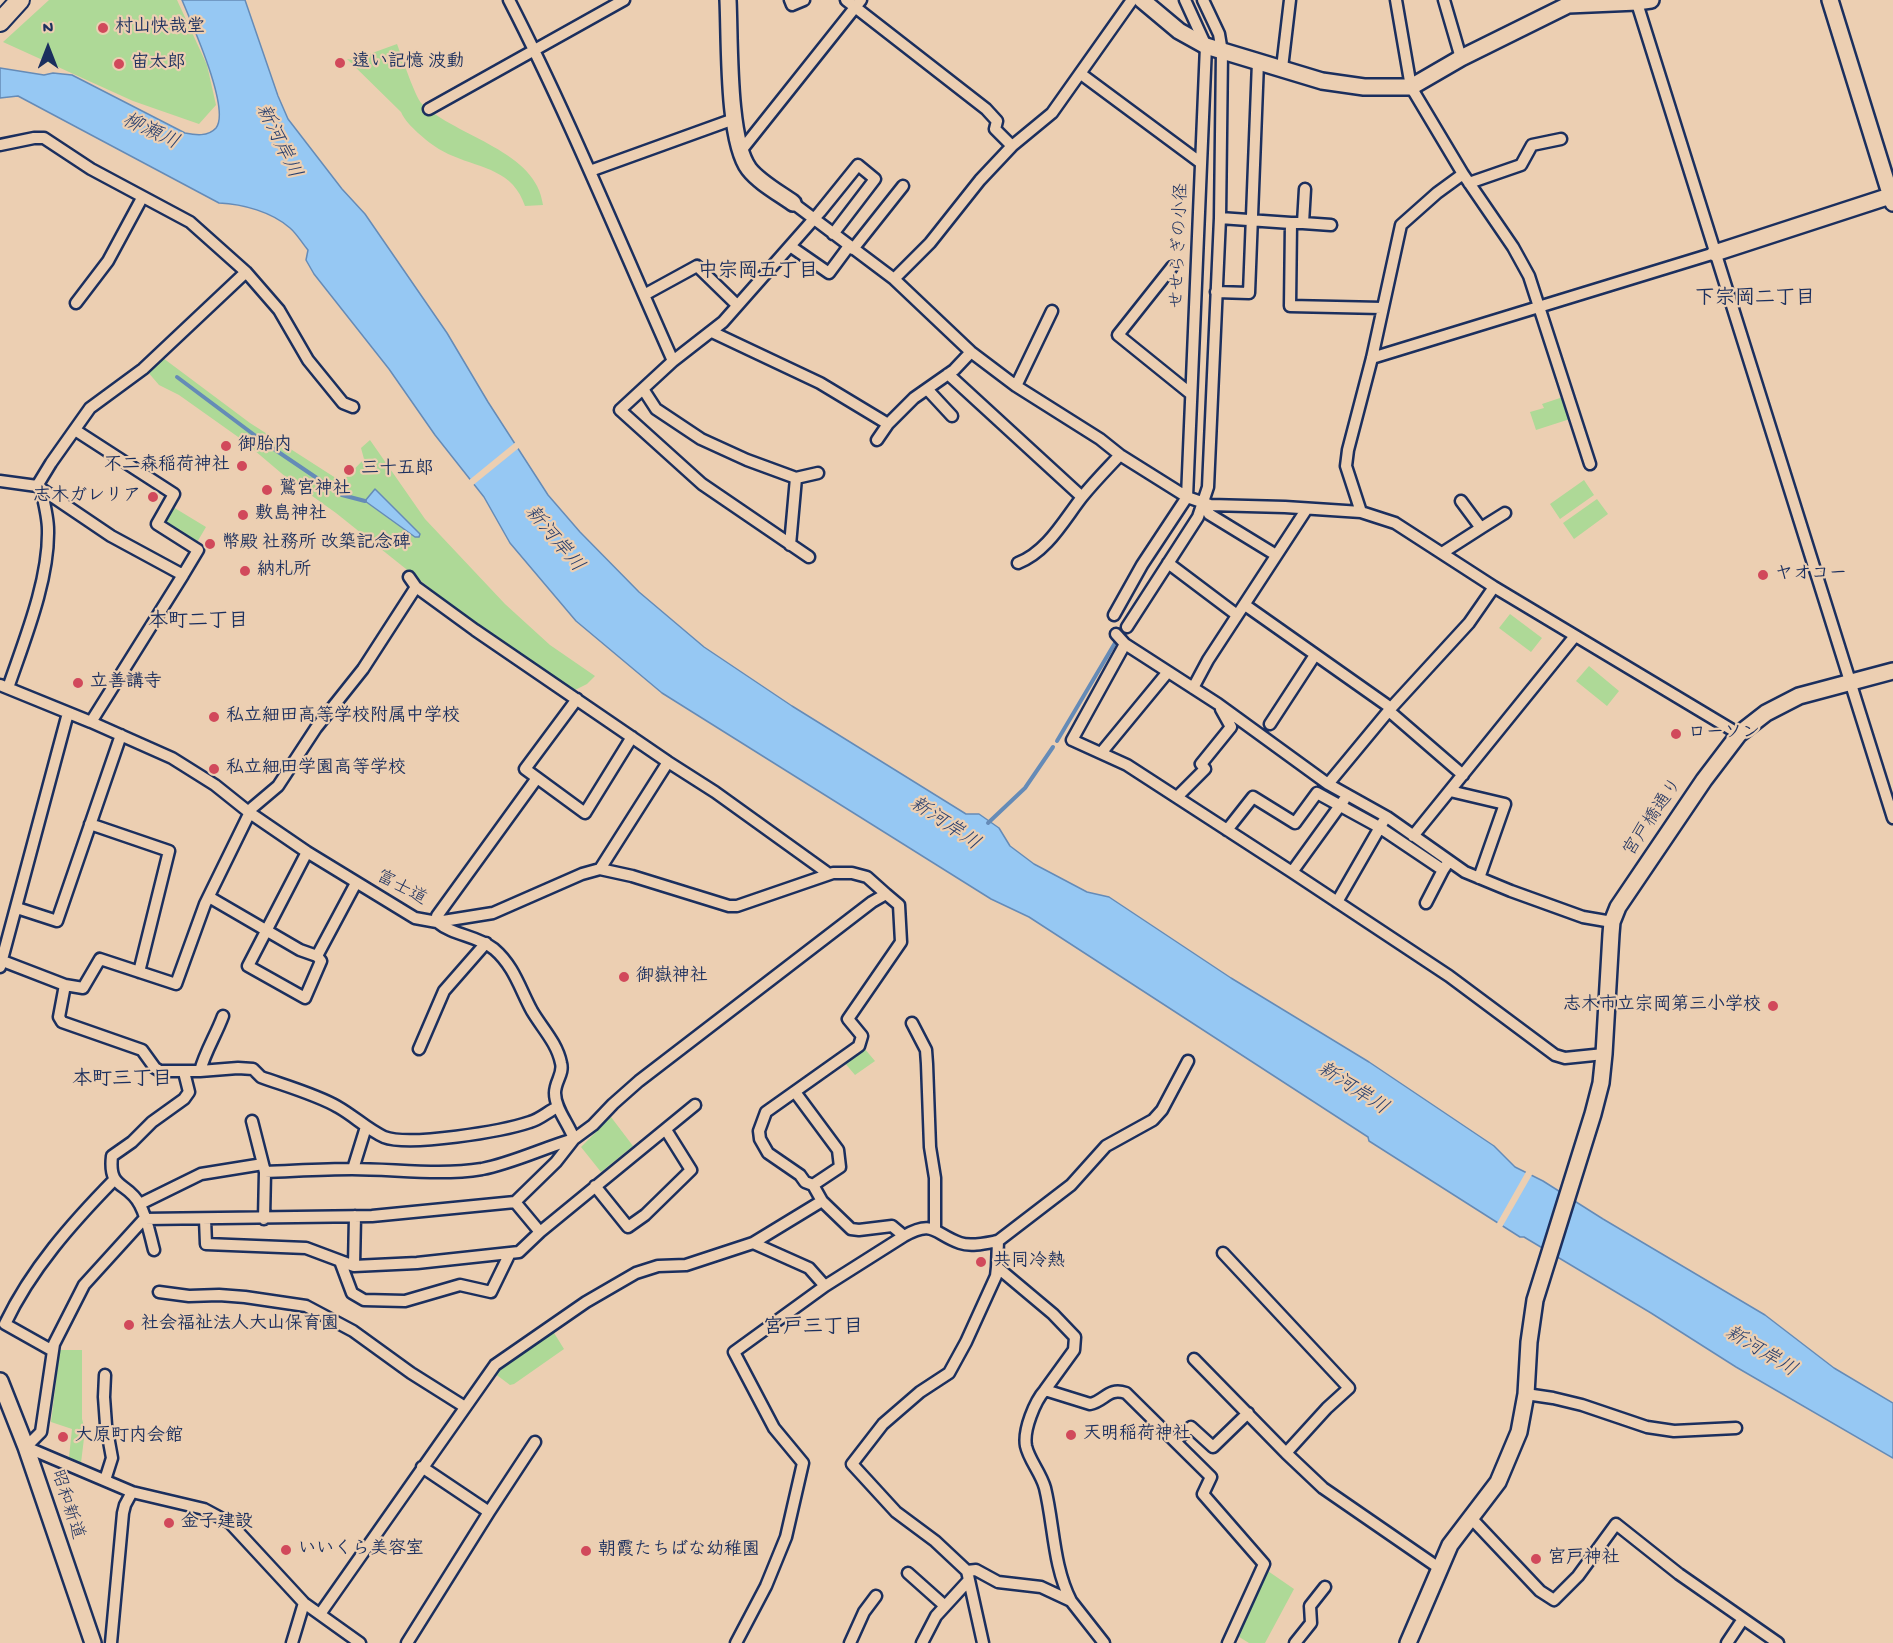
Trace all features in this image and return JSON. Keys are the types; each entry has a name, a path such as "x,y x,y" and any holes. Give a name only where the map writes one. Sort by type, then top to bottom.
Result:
{"main road":[{"path":"3,19 20,0"}],"street":[{"path":"509,0 590,171 673,361"},
{"path":"429,109 624,0"},
{"path":"728,0 734,118 740,152 750,171 894,279 971,352 1016,386 1187,497 1210,505 1361,512 1395,523 1494,587 1738,734"},
{"path":"789,0 792,5 804,0"},
{"path":"846,0 859,3 986,110 997,121 995,129 1012,146"},
{"path":"894,279 930,243 980,180 1012,146 1052,113 1132,0"},
{"path":"1142,0 1179,31 1214,49 1322,81 1364,87 1411,87 1461,57 1568,5 1641,1 1715,253 1893,818"},
{"name":"せせらぎの小径","path":"1185,0 1214,49 1201,163 1187,497"},
{"path":"1127,627 1198,517 1208,488 1220,218 1214,49 1219,34 1203,0"},
{"path":"1282,68 1290,0"},
{"path":"1396,0 1411,87 1466,178 1514,247 1529,276 1590,464"},
{"path":"1444,0 1461,57"},
{"path":"1372,358 1892,198 1830,0"},
{"path":"740,152 859,3"},
{"path":"1216,292 1249,293 1258,62"},
{"path":"1081,74 1201,163"},
{"path":"590,171 734,118"},
{"path":"0,146 44,138 91,169 190,222 246,272 279,310 308,360 343,403 353,407"},
{"path":"1361,512 1346,466 1353,426 1372,358 1401,225 1437,193 1466,178 1521,165 1532,145 1561,139"},
{"path":"808,557 702,484 620,410 673,361 712,332 790,246 858,165 875,180 832,234"},
{"path":"790,246 829,273 903,186"},
{"path":"1303,223 1305,189"},
{"path":"76,303 108,261 142,198"},
{"path":"1220,218 1331,225"},
{"path":"1291,223 1290,306 1382,308"},
{"path":"644,295 697,266 737,305"},
{"path":"1172,267 1118,335 1191,394"},
{"path":"4,687 36,601 46,558 49,529 39,488 90,408 142,369 246,272"},
{"path":"1016,386 1052,311"},
{"path":"712,332 820,383 888,424"},
{"path":"877,440 888,424 914,398 954,370 971,352"},
{"path":"948,374 1082,496"},
{"path":"643,389 656,409 701,439 747,460 796,478 818,473"},
{"path":"927,389 952,416"},
{"path":"75,430 174,494 156,524 198,550 92,722"},
{"path":"1018,563 1032,556 1068,518 1082,496 1120,455"},
{"path":"790,544 796,478"},
{"path":"0,481 39,488 111,536 183,575"},
{"path":"1114,615 1142,565 1187,497"},
{"path":"1461,501 1481,528"},
{"path":"1204,502 1209,514 1276,555"},
{"path":"1193,688 1208,660 1306,510"},
{"path":"1442,553 1505,513"},
{"path":"1168,563 1237,615"},
{"path":"409,577 416,587 668,762 715,792 829,874"},
{"path":"68,713 1,963 65,985 83,988 100,959 176,984 209,897 252,808 278,786 316,728 363,669 416,587"},
{"path":"1328,784 1468,623 1494,587"},
{"path":"1245,605 1390,710 1463,775"},
{"path":"1116,634 1125,644 1218,704 1328,784 1388,817 1446,866"},
{"path":"1413,836 1575,636"},
{"path":"1125,644 1072,740 1127,765 1177,797 1457,982 1555,1055 1565,1058 1605,1054"},
{"path":"1270,724 1315,655"},
{"name":"宮戸橋通り","path":"1408,1643 1450,1545 1494,1489 1506,1466 1518,1432 1526,1394 1532,1313 1540,1280 1597,1098 1605,1054 1612,922 1618,907 1738,734 1766,713 1799,696 1893,671"},
{"path":"1101,753 1167,673"},
{"name":"富士道","path":"4,687 147,746 192,770 307,852 415,918 436,922 493,913 582,874 600,869"},
{"path":"577,699 525,769 585,813 632,737"},
{"path":"1177,797 1204,769 1201,764 1231,727 1218,704"},
{"path":"17,908 57,921 121,735"},
{"path":"668,762 600,869 632,876 729,906 737,906 791,889 829,874 852,873 867,877 899,905 901,942 848,1018 862,1036 858,1046 766,1112 759,1131 760,1139 768,1153 800,1175 805,1182 813,1185 822,1202 851,1229 892,1226 904,1236"},
{"path":"537,778 437,916 436,922 445,929 486,943 510,966 531,1010 556,1048 562,1071 556,1084 555,1095 558,1107 574,1139"},
{"path":"1450,791 1504,804 1479,878"},
{"path":"1227,830 1253,797 1295,823 1317,793 1446,866 1583,917 1612,922"},
{"path":"1292,872 1348,795"},
{"path":"1337,902 1379,827 1388,817"},
{"path":"90,824 169,851 139,972"},
{"path":"209,897 268,931 300,950 317,956 321,961 305,998 248,966 268,931 307,852"},
{"path":"1426,903 1446,866"},
{"path":"317,956 356,883"},
{"path":"360,1643 304,1603 230,1523 204,1509 132,1492 26,1447 41,1431 53,1351 57,1338 84,1285 144,1219 205,1220 372,1216 515,1202 556,1162 574,1139 593,1125 639,1081 863,909 886,894"},
{"path":"419,1049 444,991 486,943"},
{"path":"65,985 59,1017 62,1022 142,1050 155,1068 160,1071 184,1072 238,1068 253,1070 261,1077 336,1106 386,1138 405,1140 444,1138 527,1123 540,1119 558,1107"},
{"path":"200,1071 205,1054 211,1046 223,1016"},
{"path":"912,1023 926,1050 930,1147 935,1178 935,1229"},
{"path":"736,1643 766,1586 786,1537 803,1463 774,1428 734,1352 825,1286 916,1229 935,1229 963,1244 998,1241 1071,1185 1106,1146 1153,1120 1162,1110 1188,1061"},
{"path":"154,1250 140,1204 114,1180 110,1170 112,1156 132,1142 152,1122 184,1099 189,1092 184,1072"},
{"path":"795,1092 838,1150 840,1167 813,1185"},
{"path":"205,1220 206,1244 306,1248 354,1266 417,1263 519,1252 595,1186 695,1105"},
{"path":"252,1121 264,1168 264,1219"},
{"path":"353,1169 366,1127"},
{"path":"595,1186 628,1227 645,1215 691,1170 666,1130"},
{"path":"140,1204 201,1174 264,1168 410,1172 480,1169 502,1164 548,1146 574,1139"},
{"path":"53,1351 5,1324 53,1247 82,1212 114,1180"},
{"path":"515,1202 540,1232"},
{"path":"320,1614 495,1365 586,1302 636,1273 658,1266 686,1265 753,1243 822,1202"},
{"path":"354,1266 355,1216"},
{"path":"983,1643 968,1576 935,1541 897,1512 852,1464 883,1424 920,1392 949,1373 996,1276 998,1241"},
{"path":"753,1243 809,1268 825,1286"},
{"path":"340,1261 352,1293 364,1300 405,1301 460,1285 491,1292 510,1253"},
{"path":"1223,1253 1349,1388 1327,1408 1286,1453"},
{"path":"997,1267 1053,1314 1075,1337 1074,1350 1035,1403 1028,1427 1026,1445 1044,1486 1060,1570 1071,1600 1104,1643"},
{"path":"159,1292 189,1296 245,1297 306,1306 353,1331 411,1373 465,1407"},
{"path":"1194,1359 1323,1488 1439,1568"},
{"path":"105,1375 106,1425 112,1458 105,1480"},
{"name":"昭和新道","path":"0,1381 26,1447 93,1643"},
{"path":"1046,1390 1090,1404 1094,1404 1111,1392 1119,1390 1126,1393 1211,1477 1203,1494 1264,1563 1228,1643"},
{"path":"1526,1394 1582,1405 1647,1427 1674,1431 1736,1428"},
{"path":"1174,1441 1191,1427 1213,1447 1248,1413"},
{"path":"407,1643 535,1442"},
{"path":"422,1467 489,1512"},
{"path":"111,1643 124,1505 132,1492"},
{"path":"1471,1518 1540,1591 1554,1600 1578,1576 1616,1524 1679,1574 1778,1643"},
{"path":"922,1643 936,1616 968,1576 976,1570 998,1582 1041,1587 1071,1600"},
{"path":"908,1573 945,1606"},
{"path":"1295,1643 1311,1623 1310,1606 1325,1587"},
{"path":"850,1643 864,1612 876,1596"},
{"path":"292,1643 304,1603"},
{"path":"1727,1643 1743,1619"}],"green space":[{"path":"49,0 177,0 207,65 216,105 199,124 133,101 3,42"},
{"path":"397,44 412,85 422,104 437,116 511,158 526,171 538,187 543,205 525,206 513,185 496,172 448,154 430,143 347,59 353,60"},
{"path":"163,358 250,423 342,482 364,459 361,448 370,440 425,519 505,604 550,645 595,676 587,684 571,692 451,605 336,513 287,478 241,439 179,395 159,385 147,371"},
{"path":"1563,397 1570,419 1536,430 1530,412 1544,408 1542,404"},
{"path":"1584,480 1594,495 1560,519 1550,504"},
{"path":"1597,499 1608,514 1574,539 1563,523"},
{"path":"173,507 206,527 196,544 162,523"},
{"path":"1510,614 1542,638 1531,652 1499,628"},
{"path":"1589,666 1619,691 1607,706 1576,681"},
{"path":"864,1048 875,1061 855,1075 844,1062"},
{"path":"611,1117 633,1146 601,1172 581,1147"},
{"path":"551,1328 564,1349 514,1384 510,1385 494,1373 502,1362"},
{"path":"60,1350 82,1350 82,1419 85,1430 81,1463 69,1457 72,1429 51,1422"},
{"path":"1265,1569 1294,1589 1265,1643 1249,1643 1236,1635"}],"water":[{"path":"182,0 245,0 288,119 342,189 365,214 447,333 548,495 580,532 639,592 704,647 792,706 966,814 979,814 999,828 1010,846 1034,864 1087,892 1109,897 1231,978 1369,1062 1494,1146 1515,1167 1543,1181 1765,1315 1834,1368 1893,1403 1893,1458 1736,1367 1524,1237 1520,1237 1369,1141 1368,1137 1029,917 991,899 662,693 576,621 510,543 484,497 435,435 389,369 314,274 306,260 308,250 290,228 275,217 257,210 219,203 18,96 0,98 0,68 44,75 53,73 72,75 185,133 197,135 213,131 219,118 214,85 201,45"},
{"path":"375,489 420,534 419,537 415,537 365,501"}],"pier":[{"path":"517,441 520,447 472,486 468,481"},
{"path":"1527,1170 1533,1173 1501,1229 1496,1225"}],"waterway":[{"path":"177,377 265,443 342,495 365,501"},
{"path":"1057,741 1125,626"},
{"path":"988,823 1025,788 1053,747"}],"place":[{"name":"村山快哉堂","path":"103,28"},
{"name":"遠い記憶 波動","path":"340,63"},
{"name":"宙太郎","path":"119,64"},
{"name":"御胎内","path":"226,446"},
{"name":"不二森稲荷神社","path":"242,466"},
{"name":"三十五郎","path":"349,470"},
{"name":"鷲宮神社","path":"267,490"},
{"name":"志木ガレリア","path":"153,497"},
{"name":"敷島神社","path":"243,515"},
{"name":"幣殿 社務所 改築記念碑","path":"210,544"},
{"name":"納札所","path":"245,571"},
{"name":"ヤオコー","path":"1763,575"},
{"name":"立善講寺","path":"78,683"},
{"name":"私立細田高等学校附属中学校","path":"214,717"},
{"name":"ローソン","path":"1676,734"},
{"name":"私立細田学園高等学校","path":"214,769"},
{"name":"御嶽神社","path":"624,977"},
{"name":"志木市立宗岡第三小学校","path":"1773,1006"},
{"name":"共同冷熱","path":"981,1262"},
{"name":"社会福祉法人大山保育園","path":"129,1325"},
{"name":"天明稲荷神社","path":"1071,1435"},
{"name":"大原町内会館","path":"63,1437"},
{"name":"金子建設","path":"169,1523"},
{"name":"いいくら美容室","path":"286,1550"},
{"name":"朝霞たちばな幼稚園","path":"586,1551"},
{"name":"宮戸神社","path":"1536,1559"}],"district":[{"name":"中宗岡五丁目","path":"758,273"},
{"name":"下宗岡二丁目","path":"1755,300"},
{"name":"本町二丁目","path":"198,623"},
{"name":"本町三丁目","path":"122,1081"},
{"name":"宮戸三丁目","path":"813,1329"}],"water label":[{"name":"柳瀬川","path":"150,133"},
{"name":"新河岸川","path":"277,142"},
{"name":"新河岸川","path":"553,540"},
{"name":"新河岸川","path":"944,825"},
{"name":"新河岸川","path":"1352,1090"},
{"name":"新河岸川","path":"1760,1353"}]}
